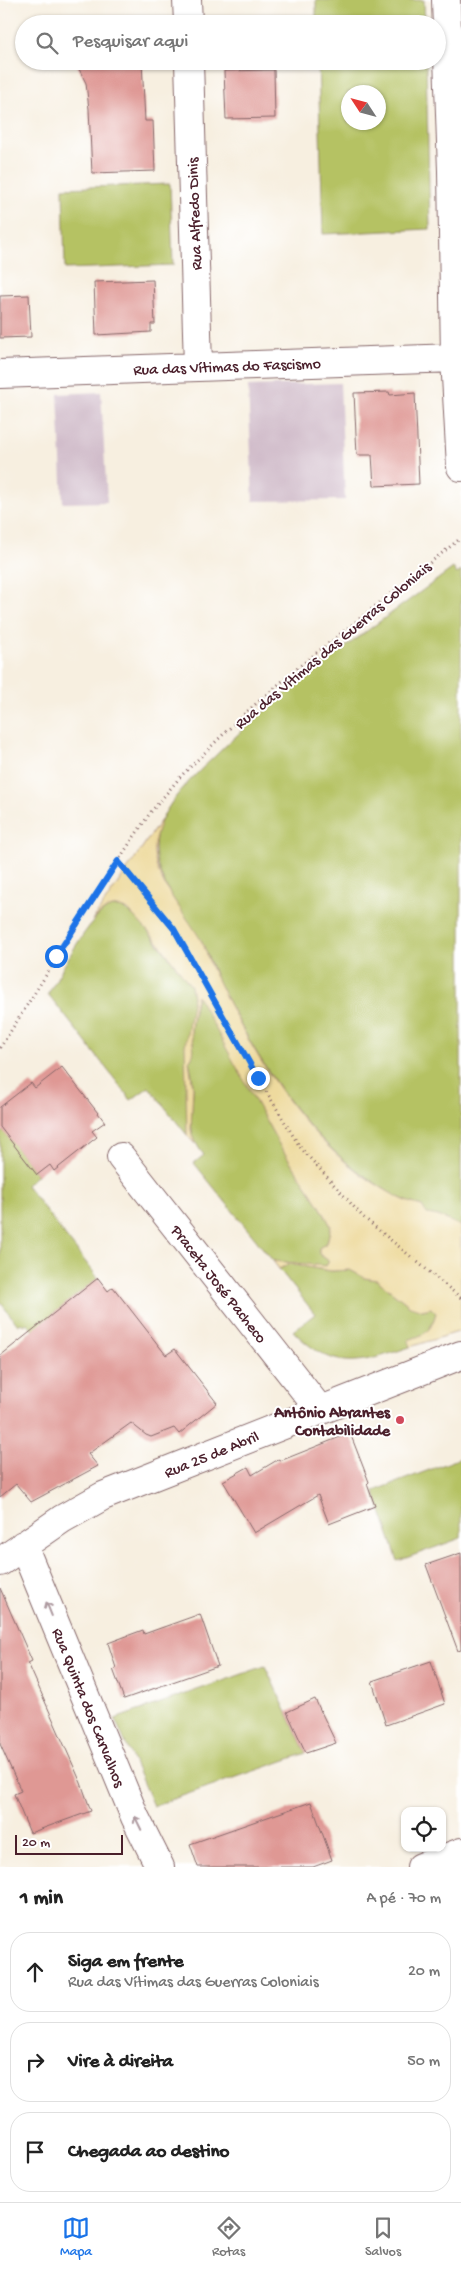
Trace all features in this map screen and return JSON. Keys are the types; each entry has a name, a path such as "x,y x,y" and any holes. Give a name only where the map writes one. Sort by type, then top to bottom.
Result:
{"street":[{"path":"187,0 188,15"},
{"path":"446,0 457,172 455,358 460,464"},
{"name":"Rua Alfredo Dinis","path":"189,70 198,366"},
{"name":"Rua das Vítimas do Fascismo","path":"0,374 455,358"},
{"name":"Praceta José Pacheco","path":"121,1157 320,1410"},
{"name":"Rua 25 de Abril","path":"0,1562 62,1519 103,1496 461,1354"},
{"name":"Rua Quinta dos Carvalhos","path":"23,1545 135,1817 160,1867"},
{"path":"421,1867 461,1852"}],"path":[{"name":"Rua das Vítimas das Guerras Coloniais","path":"0,1048 118,861 150,813 181,776 243,715 300,666 461,538"},
{"path":"118,861 174,929 258,1078 300,1147 363,1217 461,1298"}],"shaded area":[{"path":"340,383 345,500 253,501 248,386"},
{"path":"101,392 107,502 63,503 58,394"}],"green space":[{"path":"316,0 424,0 425,15 316,15"},
{"path":"318,70 426,70 430,229 323,234"},
{"path":"170,184 173,265 65,269 63,188"},
{"path":"453,568 457,574 461,571 461,1226 438,1216 426,1214 422,1206 403,1200 375,1183 325,1143 304,1119 266,1068 250,1041 219,984 207,953 166,886 159,870 156,854 156,838 161,821 171,803 199,771 270,706 300,682"},
{"path":"111,907 121,907 137,918 191,986 193,997 187,1073 187,1135 149,1087 131,1100 48,994 85,932 103,912"},
{"path":"197,994 280,1146 331,1226 327,1243 319,1248 319,1254 329,1261 326,1266 273,1261 194,1163 204,1155 194,1138 191,1123 193,1085 189,1061 194,1050 191,1030"},
{"path":"4,1131 37,1175 26,1185 98,1278 43,1322 125,1427 108,1440 27,1323 18,1325 0,1302 0,1134"},
{"path":"290,1264 331,1271 350,1270 365,1278 377,1280 410,1306 422,1310 431,1308 436,1313 432,1325 424,1334 408,1340 410,1347 376,1358 348,1361 322,1354 293,1331 315,1314 279,1269"},
{"path":"461,1458 461,1538 398,1561 374,1491"},
{"path":"265,1666 306,1753 153,1806 115,1719"}],"sand":[{"path":"161,820 156,836 154,853 161,877 174,901 198,935 228,1001 261,1061 280,1089 300,1116 347,1163 391,1194 422,1206 427,1214 438,1216 461,1226 461,1331 410,1347 408,1340 427,1332 432,1325 436,1313 431,1308 422,1310 410,1306 377,1280 365,1278 350,1270 331,1271 290,1264 279,1269 273,1261 326,1266 329,1261 319,1254 319,1248 327,1243 331,1226 280,1146 197,995 191,1030 194,1050 189,1061 193,1087 191,1130 195,1144 187,1135 185,1046 193,997 191,986 158,942 128,910 117,907 108,908 92,921"}],"building":[{"path":"80,70 142,70 145,121 153,121 155,171 92,173 86,83"},
{"path":"274,70 275,118 226,119 224,71"},
{"path":"153,280 155,324 151,324 151,332 96,335 94,282"},
{"path":"29,295 31,337 0,338 0,296"},
{"path":"389,392 390,395 415,393 419,484 374,486 372,455 357,455 354,393"},
{"path":"62,1067 105,1122 92,1131 97,1137 54,1171 50,1165 37,1175 0,1127 0,1107 31,1083 35,1088"},
{"path":"98,1278 108,1291 113,1287 166,1355 175,1349 217,1403 179,1434 174,1428 151,1437 131,1423 88,1454 98,1466 31,1502 16,1484 0,1497 0,1356"},
{"path":"350,1433 369,1482 367,1484 375,1506 329,1524 318,1495 254,1533 223,1481 248,1467 252,1475 279,1459 280,1461"},
{"path":"461,1553 461,1650 458,1651 426,1565"},
{"path":"0,1588 32,1661 28,1663 81,1783 91,1811 30,1833 14,1794 21,1791 0,1744"},
{"path":"200,1614 218,1666 124,1699 113,1669 116,1668 108,1643 143,1630 144,1634"},
{"path":"431,1661 445,1704 386,1725 372,1681"},
{"path":"315,1699 336,1743 306,1753 287,1712"},
{"path":"311,1802 332,1860 313,1867 198,1867 190,1844"}],"place":[{"name":"Antônio Abrantes Contabilidade","path":"400,1420"}],"route":[{"path":"56,956 118,861 145,891 174,929 258,1078"}]}
